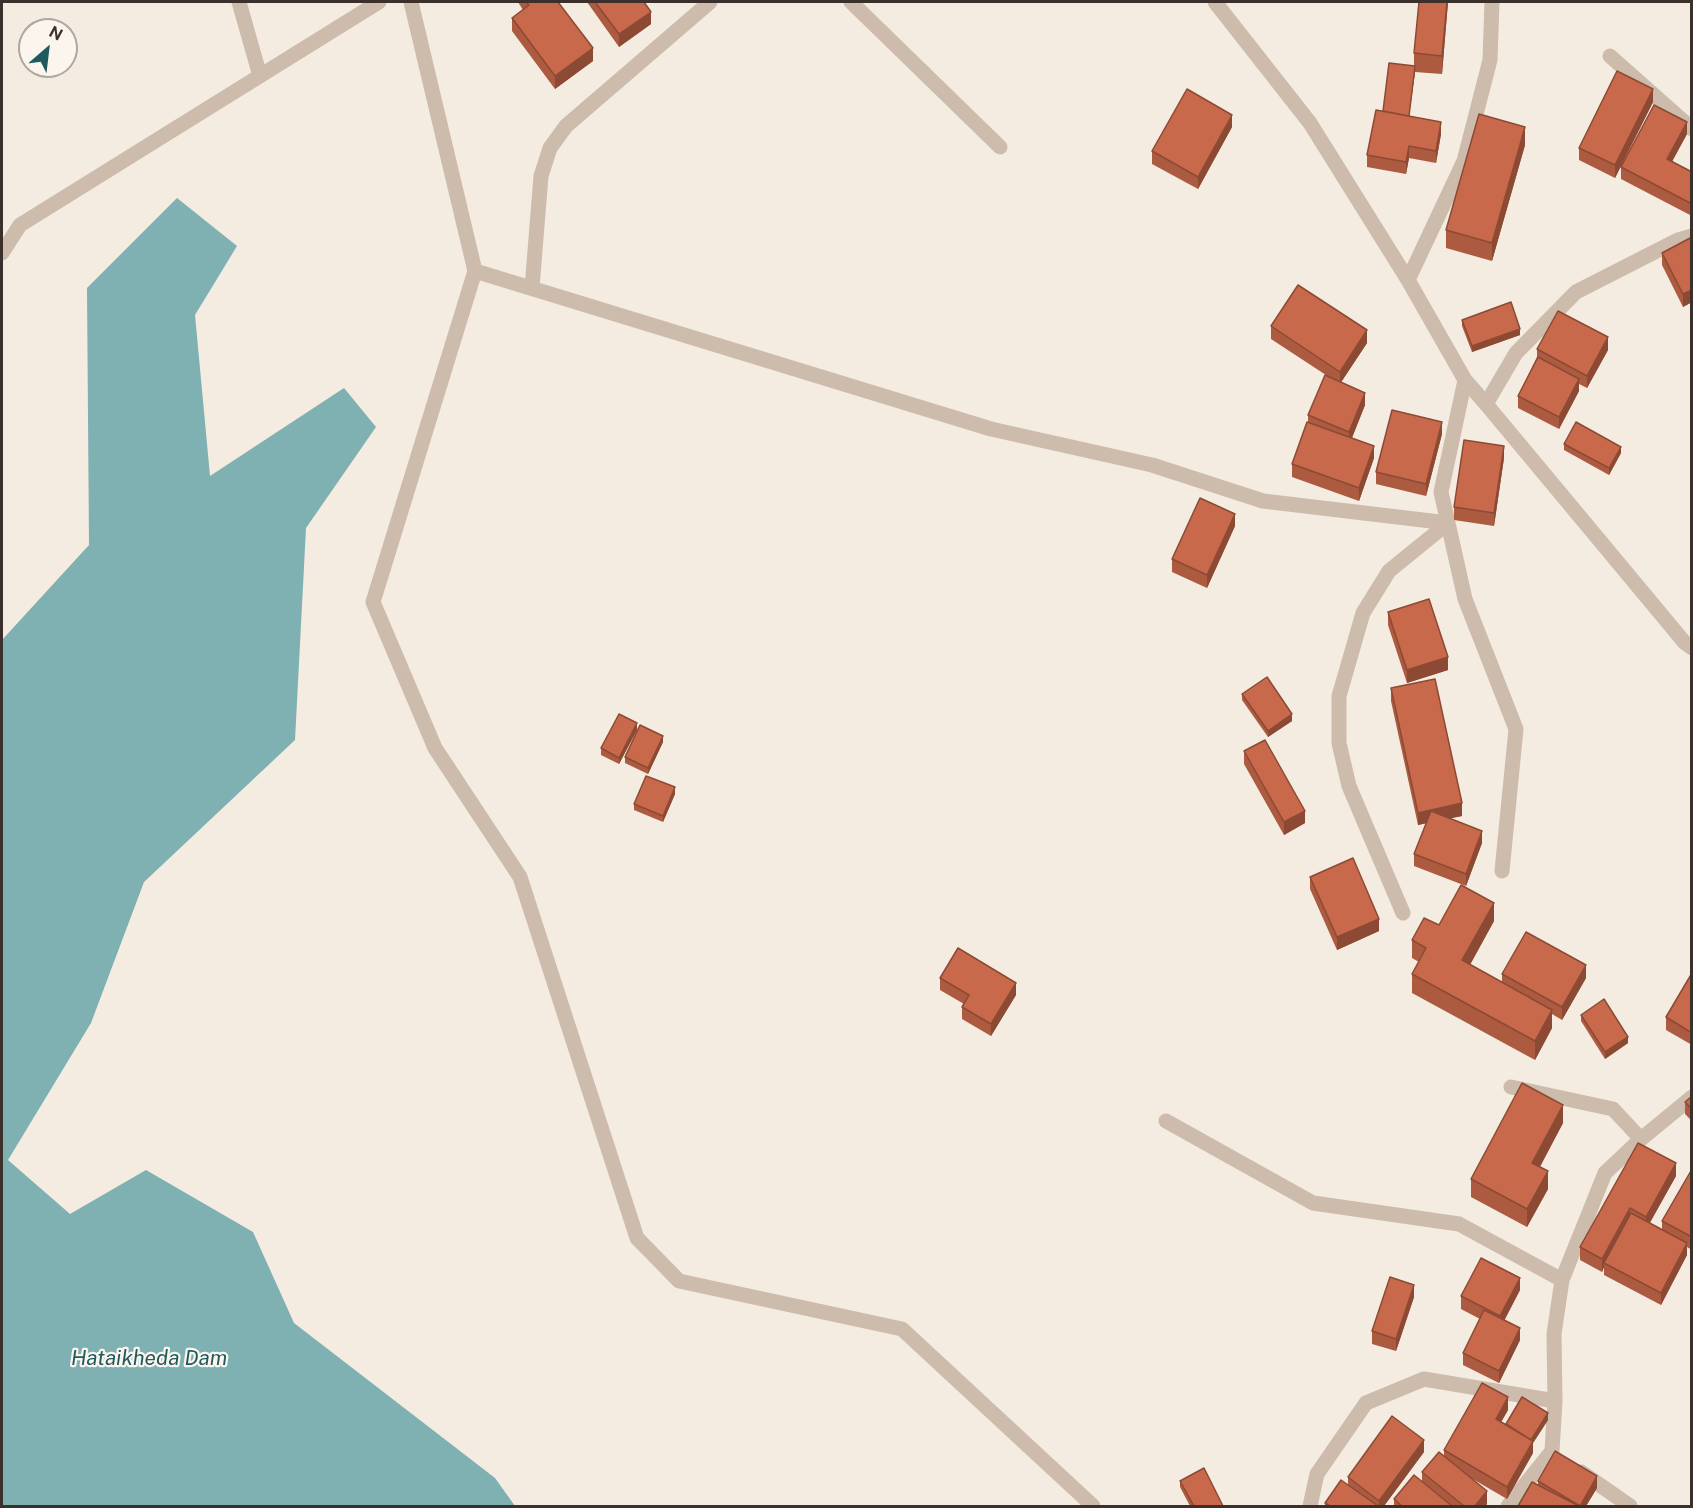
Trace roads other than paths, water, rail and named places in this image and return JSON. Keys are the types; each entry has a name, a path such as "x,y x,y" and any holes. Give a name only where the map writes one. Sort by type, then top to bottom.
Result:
{"street":[{"path":"239,2 260,76"},
{"path":"2,253 20,225 379,2"},
{"path":"411,2 476,271 373,602 435,748 520,877 637,1238 679,1281 902,1329 1093,1506"},
{"path":"532,288 541,176 550,148 566,126 710,2"},
{"path":"851,2 1000,147"},
{"path":"1215,2 1310,123 1408,280 1465,380 1689,641"},
{"path":"1408,280 1464,161 1490,60 1492,2"},
{"path":"1610,56 1692,129"},
{"path":"1486,404 1516,353 1576,292 1678,240 1692,236"},
{"path":"476,271 991,429 1152,465 1263,501 1448,523"},
{"path":"1465,380 1441,492 1465,599 1516,729 1502,871"},
{"path":"1403,913 1349,786 1340,743 1339,696 1363,613 1389,571 1448,523"},
{"path":"1510,1087 1613,1109 1641,1139"},
{"path":"1630,1506 1560,1457 1555,1401 1554,1334 1562,1280 1605,1173 1641,1139 1692,1097"},
{"path":"1166,1121 1313,1203 1459,1224 1562,1280"},
{"path":"1310,1506 1317,1474 1366,1403 1424,1379 1555,1401"},
{"path":"1508,1506 1560,1457"}],"water":[{"name":"Hataikheda Dam","path":"177,198 237,246 195,315 210,476 344,388 376,427 306,528 295,740 144,882 91,1023 8,1160 70,1214 146,1170 253,1232 294,1323 495,1478 515,1506 2,1506 2,640 89,545 87,288"}]}
